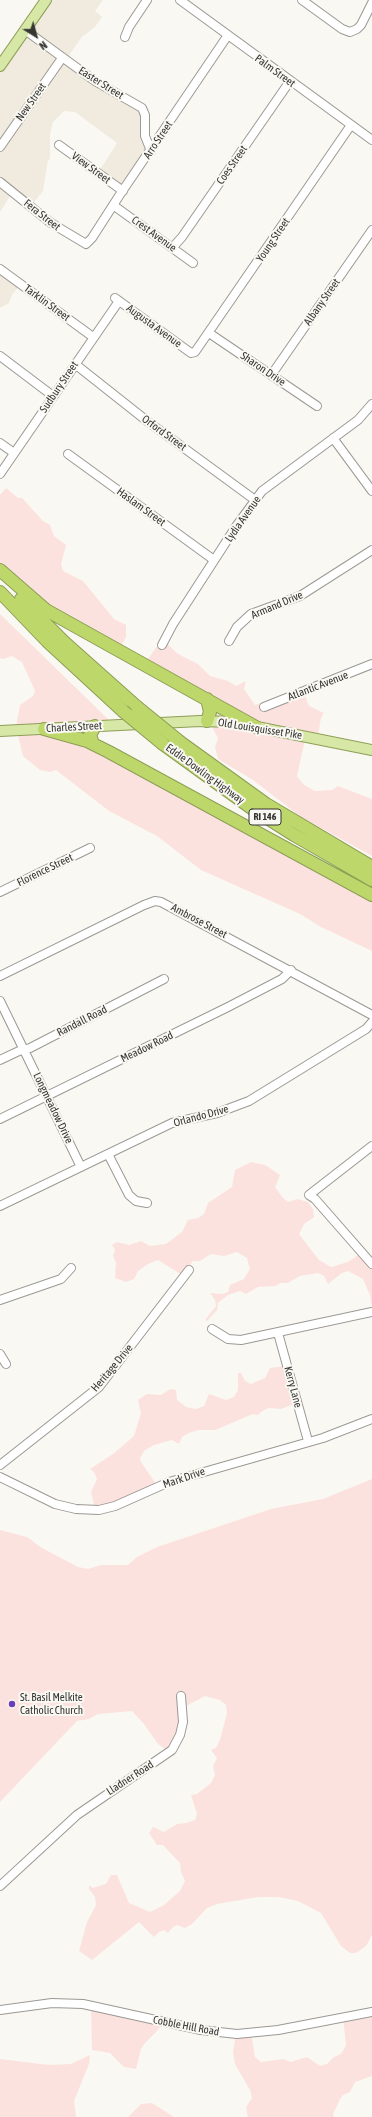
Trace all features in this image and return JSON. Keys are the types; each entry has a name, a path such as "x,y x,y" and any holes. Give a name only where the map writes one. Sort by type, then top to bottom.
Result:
{"highway":[{"path":"0,570 46,610 256,727"},
{"name":"Eddie Dowling Highway","path":"0,577 64,642 137,707 180,742 266,804 372,867"},
{"name":"Eddie Dowling Highway","path":"0,592 47,641 124,711 163,744 250,807 318,850 372,880"},
{"path":"206,699 210,712 207,721"},
{"path":"93,744 90,736 95,726"},
{"path":"44,729 62,733 93,744 372,895"}],"main road":[{"path":"0,66 46,0"},
{"name":"Old Louisquisset Pike","path":"147,724 207,721 232,722 372,750"},
{"name":"Charles Street","path":"0,731 147,724"}],"street":[{"path":"125,37 129,27 147,0"},
{"name":"Palm Street","path":"180,0 372,140"},
{"path":"302,0 342,29 350,32 357,29 361,25 372,3"},
{"name":"Easter Street","path":"25,30 62,58 106,88 142,108 145,115 145,136 151,151"},
{"name":"Arro Street","path":"86,244 92,238 122,191 151,151 228,35"},
{"name":"New Street","path":"0,147 62,58"},
{"name":"Coes Street","path":"173,247 182,237 290,81"},
{"name":"Young Street","path":"193,353 209,333 351,125"},
{"name":"View Street","path":"59,145 122,191"},
{"name":"Fera Street","path":"0,182 51,223 86,244"},
{"name":"Crest Avenue","path":"113,205 173,247 193,263"},
{"name":"Albany Street","path":"272,374 372,230"},
{"name":"Tarklin Street","path":"0,268 93,337"},
{"name":"Sudbury Street","path":"0,474 75,364 117,299"},
{"name":"Augusta Avenue","path":"117,299 193,353"},
{"name":"Sharon Drive","path":"209,333 272,374 317,406"},
{"path":"0,356 53,396"},
{"name":"Orford Street","path":"75,364 147,421 255,500"},
{"name":"Lydia Avenue","path":"162,645 173,624 214,560 255,500 270,484 362,416 372,404"},
{"path":"333,438 372,491"},
{"path":"0,443 14,453"},
{"name":"Haslam Street","path":"68,454 214,560"},
{"name":"Armand Drive","path":"229,641 237,627 252,614 300,596 372,550"},
{"name":"Atlantic Avenue","path":"264,707 372,664"},
{"name":"Florence Street","path":"0,892 90,848"},
{"name":"Ambrose Street","path":"0,976 155,901 172,906 372,1015"},
{"name":"Meadow Road","path":"0,1118 234,1004 282,979 291,970"},
{"name":"Randall Road","path":"0,1060 24,1050 164,979"},
{"name":"Longmeadow Drive","path":"0,1001 81,1167"},
{"name":"Orlando Drive","path":"0,1206 172,1123 217,1113 249,1101 366,1028 372,1022"},
{"path":"372,1146 309,1195 316,1199 372,1264"},
{"path":"108,1154 129,1195 136,1201 147,1203"},
{"path":"0,1300 61,1280 71,1268"},
{"name":"Heritage Drive","path":"0,1465 99,1387 189,1270"},
{"path":"212,1329 228,1339 241,1340 372,1312"},
{"name":"Kerry Lane","path":"278,1333 308,1441"},
{"path":"0,1354 6,1364"},
{"name":"Mark Drive","path":"0,1477 55,1504 76,1509 99,1510 115,1506 169,1482 349,1429 372,1419"},
{"name":"Lladner Road","path":"0,1886 92,1804 172,1750 180,1735 183,1722 181,1696"},
{"name":"Cobble Hill Road","path":"0,2010 57,2002 84,2004 201,2030 237,2034 278,2030 372,2012"}],"shaded area":[{"path":"42,0 103,0 95,11 102,17 95,27 82,37 67,58 139,105 151,144 123,187 98,173 117,143 75,112 64,111 53,122 50,134 50,159 48,160 43,191 32,205 12,193 0,212 0,60"},
{"path":"0,269 20,285 12,295 9,303 0,308"},
{"path":"6,488 18,498 22,498 43,521 50,525 54,536 66,545 61,564 63,571 83,581 114,619 126,625 126,637 118,651 77,628 0,570 0,495"},
{"path":"0,614 112,723 90,728 84,733 85,737 372,895 372,951 321,927 300,914 201,870 157,836 109,811 56,770 50,772 40,770 23,756 16,727 20,705 33,696 35,691 22,662 12,656 3,659 0,658"},
{"path":"162,639 178,654 198,664 210,676 228,681 236,686 246,681 244,689 255,705 303,690 309,706 324,713 321,718 318,736 306,735 297,776 304,785 315,791 332,790 338,786 372,799 372,856 301,817 253,780 218,759 215,747 218,738 208,720 208,718 216,712 208,701 146,662"},
{"path":"251,1162 265,1165 280,1175 275,1187 288,1202 297,1199 308,1202 313,1209 314,1217 304,1224 299,1234 319,1260 331,1267 348,1262 361,1253 372,1266 372,1307 370,1295 363,1279 348,1271 342,1273 328,1284 324,1276 318,1273 300,1276 288,1283 280,1283 276,1286 258,1287 246,1294 240,1291 228,1295 218,1303 217,1310 207,1321 205,1320 216,1306 215,1300 210,1293 222,1294 228,1292 230,1285 244,1279 250,1269 247,1258 237,1252 224,1256 211,1254 200,1261 193,1261 182,1275 158,1260 148,1264 138,1271 134,1279 126,1282 115,1278 116,1263 113,1256 115,1250 112,1245 117,1242 129,1245 141,1241 150,1246 166,1244 182,1232 188,1220 198,1218 204,1214 208,1203 232,1187 235,1170"},
{"path":"286,1366 297,1403 281,1409 268,1408 258,1415 253,1414 215,1430 198,1430 189,1433 182,1437 179,1444 172,1440 154,1445 144,1451 140,1458 141,1462 156,1484 130,1499 95,1508 91,1492 97,1479 94,1472 90,1469 113,1454 134,1436 141,1413 138,1400 147,1394 161,1395 170,1389 176,1390 177,1400 186,1407 196,1409 204,1406 209,1394 226,1400 234,1397 238,1390 238,1373 241,1373 245,1381 251,1384 265,1378 270,1368"},
{"path":"372,1479 372,1935 366,1946 356,1953 350,1953 341,1946 321,1913 298,1901 278,1897 258,1897 217,1904 207,1908 192,1924 185,1928 177,1925 168,1933 164,1930 159,1932 154,1937 139,1922 92,1960 79,1951 87,1922 96,1905 95,1897 89,1889 89,1885 93,1888 106,1884 111,1875 117,1875 129,1903 150,1912 164,1905 180,1891 185,1881 181,1872 180,1863 163,1845 157,1845 149,1833 153,1827 164,1832 177,1824 195,1820 197,1814 191,1795 197,1794 211,1783 215,1775 213,1766 217,1758 211,1750 216,1748 220,1740 227,1713 226,1705 220,1700 205,1696 184,1707 184,1719 168,1751 158,1744 144,1724 132,1711 98,1714 89,1719 77,1721 0,1802 0,1530 27,1537 42,1548 78,1567 88,1569 101,1565 128,1565 137,1557 157,1547 271,1509 323,1499"},
{"path":"91,2005 164,2022 141,2049 136,2069 124,2067 110,2053 92,2050"},
{"path":"372,2010 372,2076 355,2082 350,2092 343,2095 340,2099 333,2114 334,2117 248,2117 246,2107 252,2098 250,2090 235,2064 233,2053 236,2032 251,2032 255,2057 261,2062 283,2059 291,2062 307,2057 320,2066 327,2064 334,2057 341,2054 346,2045 343,2018"},
{"path":"90,2055 89,2064 74,2101 76,2117 0,2117 0,2059 49,2065 71,2064"},
{"path":"152,2103 174,2117 128,2117 141,2104"}],"place":[{"name":"St. Basil Melkite Catholic Church","path":"12,1704"}]}
